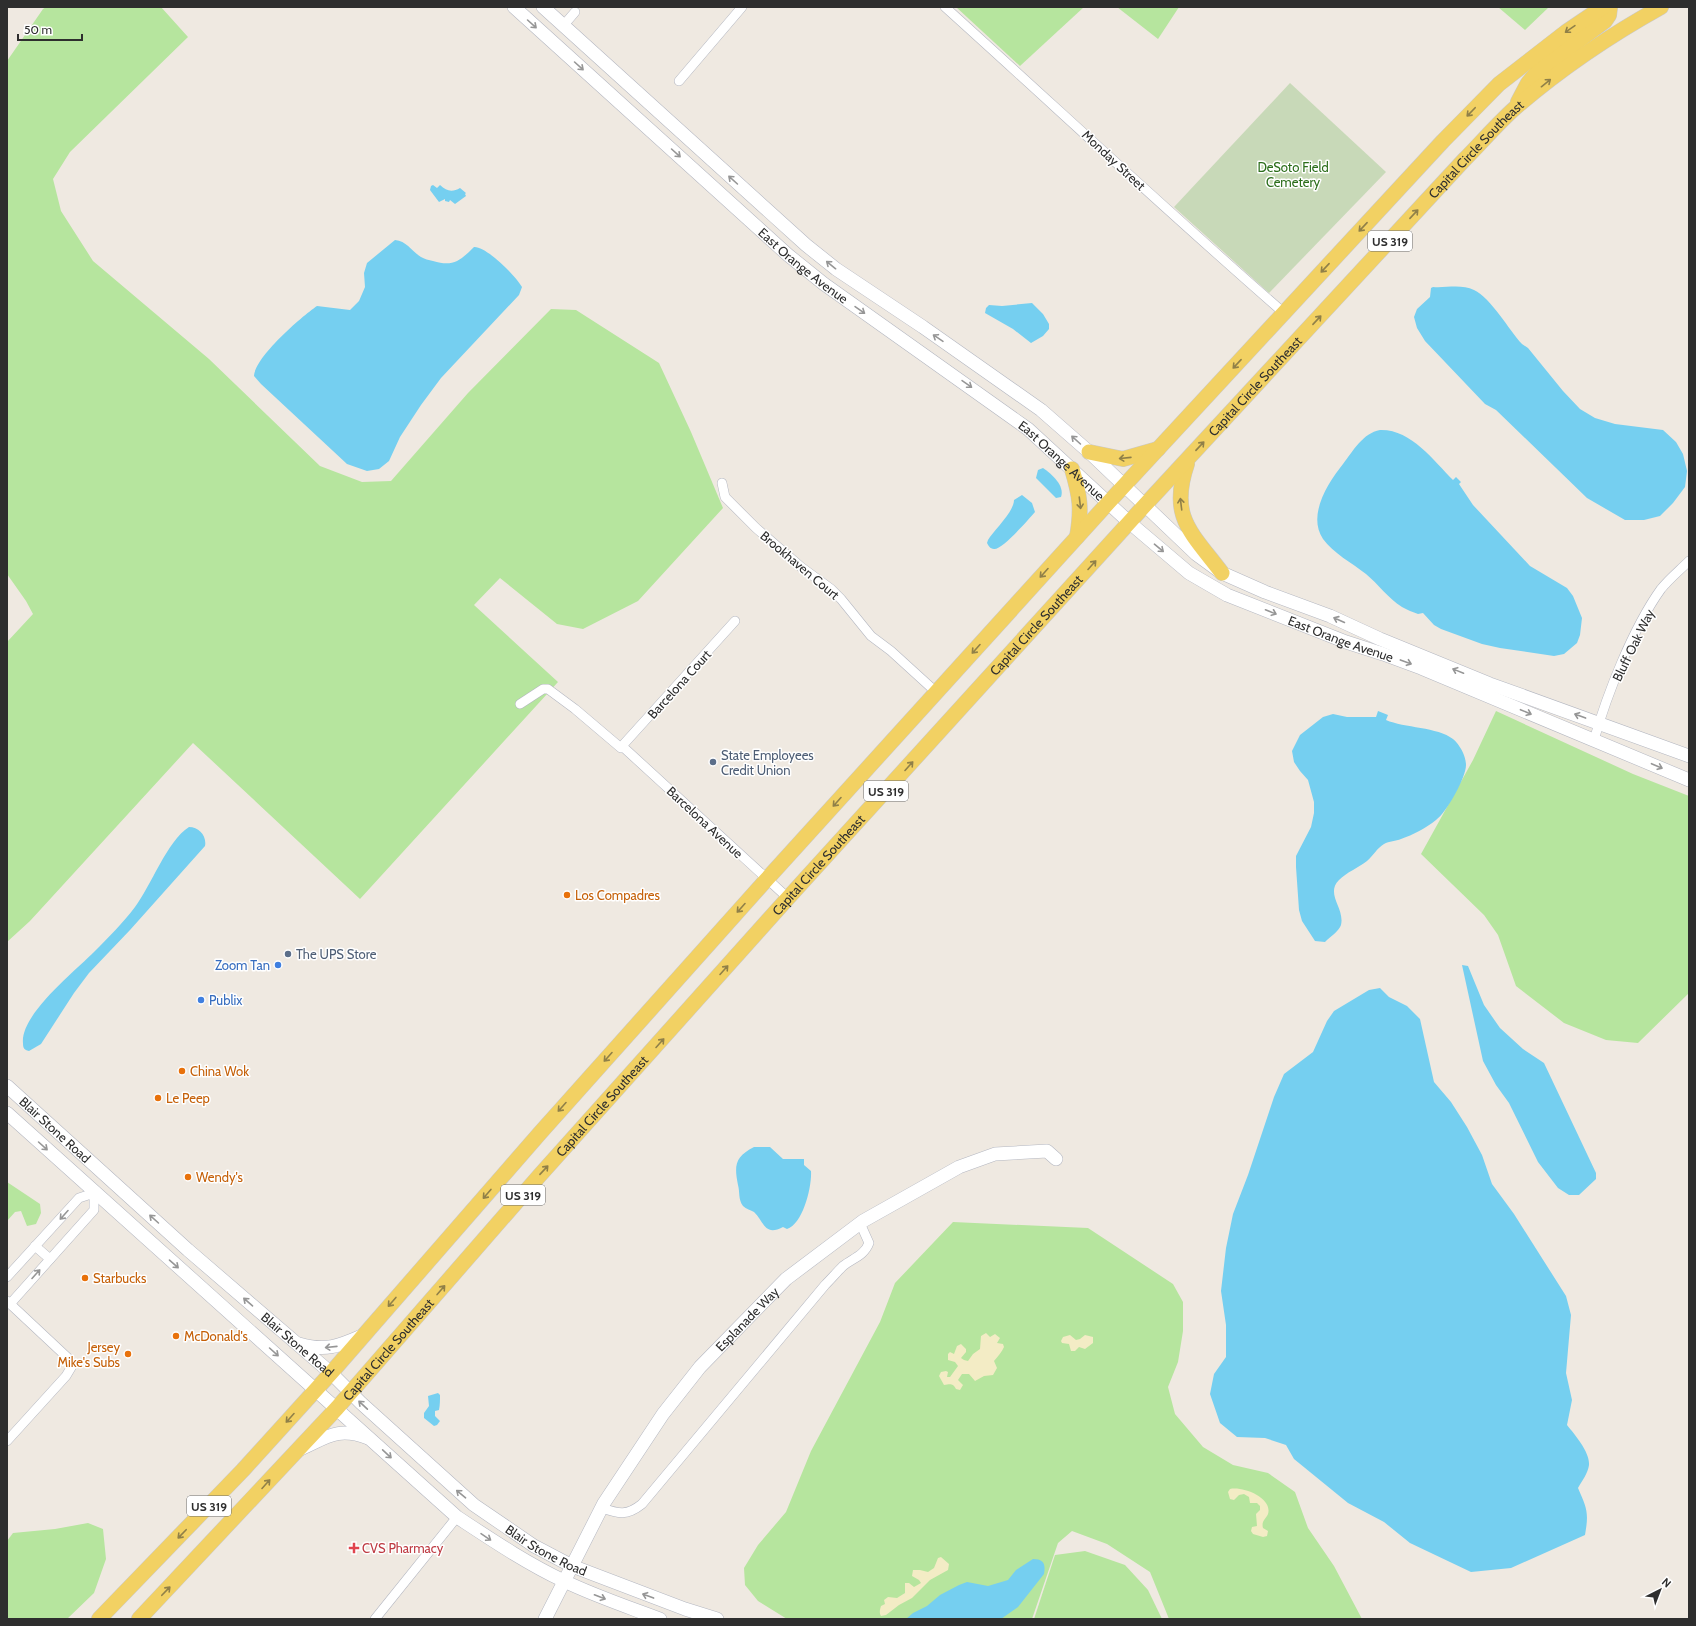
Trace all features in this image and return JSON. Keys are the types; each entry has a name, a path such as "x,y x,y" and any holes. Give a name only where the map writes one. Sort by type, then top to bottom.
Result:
{"main road":[{"name":"US 319","path":"99,1619 243,1470 331,1373 540,1133 936,692 1108,503 1438,146 1499,84 1566,32 1603,7"},
{"path":"1515,108 1528,83 1538,72 1605,21 1609,15 1610,7"},
{"name":"Capital Circle Southeast","path":"139,1619 351,1393 540,1175 788,898 1145,505 1464,160 1515,108 1562,69 1626,26 1661,7"},
{"path":"1090,452 1123,459 1159,449"},
{"path":"1188,459 1179,493 1182,513 1192,534 1222,573"},
{"path":"1072,469 1078,489 1081,507 1077,537"}],"street":[{"name":"East Orange Avenue","path":"514,7 788,255 824,284 1028,429 1130,523 1189,573 1227,595 1346,642 1421,668 1689,780"},
{"name":"East Orange Avenue","path":"543,7 812,250 836,269 1014,389 1041,410 1090,452 1196,554 1222,573 1265,592 1330,616 1380,639 1490,684 1689,756"},
{"path":"679,81 742,7"},
{"name":"Monday Street","path":"945,7 1186,227 1284,313"},
{"path":"550,40 575,12"},
{"name":"Brookhaven Court","path":"722,483 725,497 756,528 801,567 831,589 871,636 891,651 936,692"},
{"name":"Bluff Oak Way","path":"1594,740 1626,653 1641,623 1662,589 1689,561"},
{"name":"Barcelona Court","path":"621,747 735,621"},
{"name":"Barcelona Avenue","path":"520,704 543,689 548,689 621,747 788,898"},
{"name":"Blair Stone Road","path":"7,1086 188,1250 331,1373 453,1487 492,1518 534,1546 572,1566 685,1609 717,1619"},
{"name":"Blair Stone Road","path":"7,1113 94,1193 316,1389 457,1517 509,1551 564,1581 596,1596 660,1619"},
{"name":"Esplanade Way","path":"545,1619 602,1508 663,1414 700,1367 786,1279 860,1223 959,1167 995,1154 1047,1151 1056,1159"},
{"path":"7,1277 79,1198 94,1193 108,1178"},
{"path":"7,1441 66,1376 72,1366 69,1359 8,1302 50,1259 94,1210 94,1193"},
{"path":"602,1508 615,1513 623,1514 635,1510 642,1504 825,1285 844,1265 862,1255 867,1250 869,1243 860,1223"},
{"path":"35,1246 50,1259"},
{"path":"297,1344 311,1348 340,1346 364,1335"},
{"path":"297,1450 340,1432 354,1433 372,1440"},
{"path":"375,1619 457,1517 464,1514 492,1518"}],"green space":[{"path":"46,7 161,7 188,37 70,152 53,179 61,211 93,261 209,359 320,466 362,482 391,481 468,393 551,309 576,310 659,363 691,432 723,508 638,601 583,629 557,624 500,578 474,605 558,682 360,899 193,743 30,921 7,942 7,642 33,614 26,601 7,574 7,61 43,9"},
{"path":"956,7 1084,7 1020,66"},
{"path":"1117,7 1179,7 1158,39"},
{"path":"1498,7 1549,7 1525,30"},
{"name":"DeSoto Field Cemetery","path":"1290,83 1386,172 1269,293 1174,207"},
{"path":"1496,711 1633,774 1689,796 1689,993 1638,1043 1606,1040 1564,1023 1516,986 1498,935 1484,915 1421,854 1473,760"},
{"path":"7,1182 40,1204 41,1213 36,1224 27,1226 21,1211 15,1212 7,1221"},
{"path":"953,1222 1088,1228 1173,1284 1183,1302 1183,1331 1178,1362 1168,1387 1175,1414 1203,1447 1233,1465 1268,1473 1295,1492 1308,1528 1334,1566 1362,1619 1169,1619 1150,1572 1107,1544 1072,1531 1058,1543 1032,1619 787,1619 758,1601 745,1585 744,1568 758,1545 786,1512 811,1451 880,1322 895,1283"},
{"path":"88,1523 103,1529 106,1559 94,1593 67,1619 7,1619 7,1541 13,1533 55,1529"},
{"path":"1085,1551 1125,1565 1148,1590 1162,1619 1034,1619 1055,1555"}],"sand":[{"path":"986,1333 990,1337 995,1334 1000,1338 997,1343 1003,1344 1004,1347 994,1361 997,1368 993,1375 984,1376 975,1381 969,1374 962,1374 958,1380 963,1385 960,1390 956,1389 951,1384 944,1385 939,1376 941,1372 948,1372 947,1377 950,1377 958,1366 955,1362 948,1360 948,1354 950,1352 954,1354 957,1346 961,1344 966,1349 966,1352 961,1358 968,1361 973,1354 980,1349 981,1336"},
{"path":"1070,1335 1076,1340 1085,1335 1093,1337 1093,1343 1085,1349 1079,1347 1075,1351 1071,1351 1069,1344 1062,1343 1061,1341 1063,1337"},
{"path":"1230,1489 1242,1489 1249,1491 1262,1498 1266,1503 1268,1514 1263,1522 1263,1528 1268,1531 1267,1536 1263,1537 1253,1534 1251,1531 1252,1527 1257,1526 1256,1514 1260,1510 1260,1506 1257,1503 1250,1503 1249,1497 1244,1494 1239,1495 1234,1500 1230,1499 1228,1492"},
{"path":"941,1557 949,1564 948,1570 930,1580 912,1598 899,1605 886,1615 881,1616 880,1610 881,1606 885,1604 884,1600 888,1597 897,1598 905,1593 905,1583 909,1583 914,1587 921,1583 912,1576 913,1570 928,1572 934,1568 938,1558"}],"water":[{"path":"433,185 437,188 440,185 450,191 460,188 466,193 466,196 455,204 450,200 449,202 445,201 445,199 439,202 430,190 431,186"},
{"path":"395,240 406,244 422,258 440,263 456,262 474,247 479,248 486,251 500,262 514,276 522,287 519,295 441,378 400,437 389,461 379,469 367,471 347,464 254,376 256,368 270,348 290,328 317,306 350,310 359,301 365,287 364,273 367,263"},
{"path":"1464,287 1474,290 1480,294 1487,300 1522,344 1528,348 1563,391 1580,409 1595,418 1615,424 1663,430 1676,442 1683,454 1687,471 1685,487 1673,503 1660,516 1644,520 1625,520 1587,498 1496,410 1485,404 1425,341 1417,328 1414,317 1417,309 1430,297 1431,288"},
{"path":"1032,303 1043,314 1049,324 1049,329 1043,336 1031,343 1013,329 985,313 986,308 989,305 1002,306"},
{"path":"1380,430 1391,431 1402,435 1421,447 1453,480 1456,477 1461,482 1459,484 1473,505 1530,566 1567,588 1573,596 1582,618 1580,635 1577,643 1564,654 1554,656 1482,644 1441,629 1434,625 1423,613 1418,614 1397,603 1366,574 1327,544 1319,530 1317,520 1321,500 1331,480 1359,443 1368,435"},
{"path":"1043,468 1057,481 1062,493 1061,497 1056,498 1036,478 1038,470"},
{"path":"1022,495 1032,503 1035,512 1003,545 994,549 989,547 987,543 988,540 1011,510 1014,500"},
{"path":"1378,711 1388,715 1386,720 1393,723 1439,732 1456,741 1464,754 1466,762 1465,771 1455,795 1436,820 1410,835 1384,844 1367,861 1339,880 1335,885 1334,891 1340,913 1341,925 1325,942 1315,941 1302,921 1299,910 1296,867 1296,856 1311,827 1314,813 1314,802 1308,780 1294,762 1292,751 1300,735 1323,717 1333,714 1347,717 1376,717"},
{"path":"189,827 193,827 202,833 205,839 205,846 130,930 89,973 74,993 41,1044 29,1051 25,1049 23,1043 24,1032 39,1007 50,994 126,919 141,898 166,853 181,834"},
{"path":"1462,965 1468,966 1484,1005 1500,1028 1523,1049 1544,1063 1596,1173 1596,1179 1579,1195 1569,1195 1558,1188 1538,1162 1509,1103 1496,1085 1483,1061"},
{"path":"1380,988 1389,997 1407,1006 1420,1019 1434,1082 1451,1102 1467,1127 1482,1155 1492,1184 1514,1214 1566,1296 1571,1315 1566,1373 1572,1400 1567,1425 1585,1449 1589,1460 1585,1477 1578,1488 1587,1516 1585,1535 1511,1568 1471,1572 1410,1543 1384,1522 1348,1503 1294,1459 1286,1445 1265,1438 1237,1437 1220,1423 1210,1394 1214,1374 1226,1357 1226,1325 1221,1291 1226,1248 1233,1214 1248,1175 1274,1097 1284,1074 1313,1052 1327,1021 1334,1011 1369,990"},
{"path":"754,1147 770,1147 783,1159 804,1159 804,1165 811,1171 810,1186 802,1213 793,1226 787,1229 783,1227 777,1230 768,1229 754,1212 744,1207 741,1203 736,1172 737,1162 743,1154"},
{"path":"438,1393 440,1395 440,1406 439,1410 435,1411 435,1416 440,1421 434,1426 424,1418 424,1413 429,1406 428,1396"},
{"path":"1033,1559 1043,1562 1045,1567 1044,1574 1018,1607 1001,1619 906,1619 913,1613 927,1606 940,1595 959,1585 967,1582 988,1586 1008,1580 1016,1570"}],"place":[{"name":"State Employees Credit Union","path":"713,762"},
{"name":"Los Compadres","path":"567,895"},
{"name":"The UPS Store","path":"288,954"},
{"name":"Zoom Tan","path":"278,965"},
{"name":"Publix","path":"201,1000"},
{"name":"China Wok","path":"182,1071"},
{"name":"Le Peep","path":"158,1098"},
{"name":"Wendy's","path":"188,1177"},
{"name":"Starbucks","path":"85,1278"},
{"name":"McDonald's","path":"176,1336"},
{"name":"Jersey Mike's Subs","path":"128,1354"},
{"name":"CVS Pharmacy","path":"354,1548"}]}
